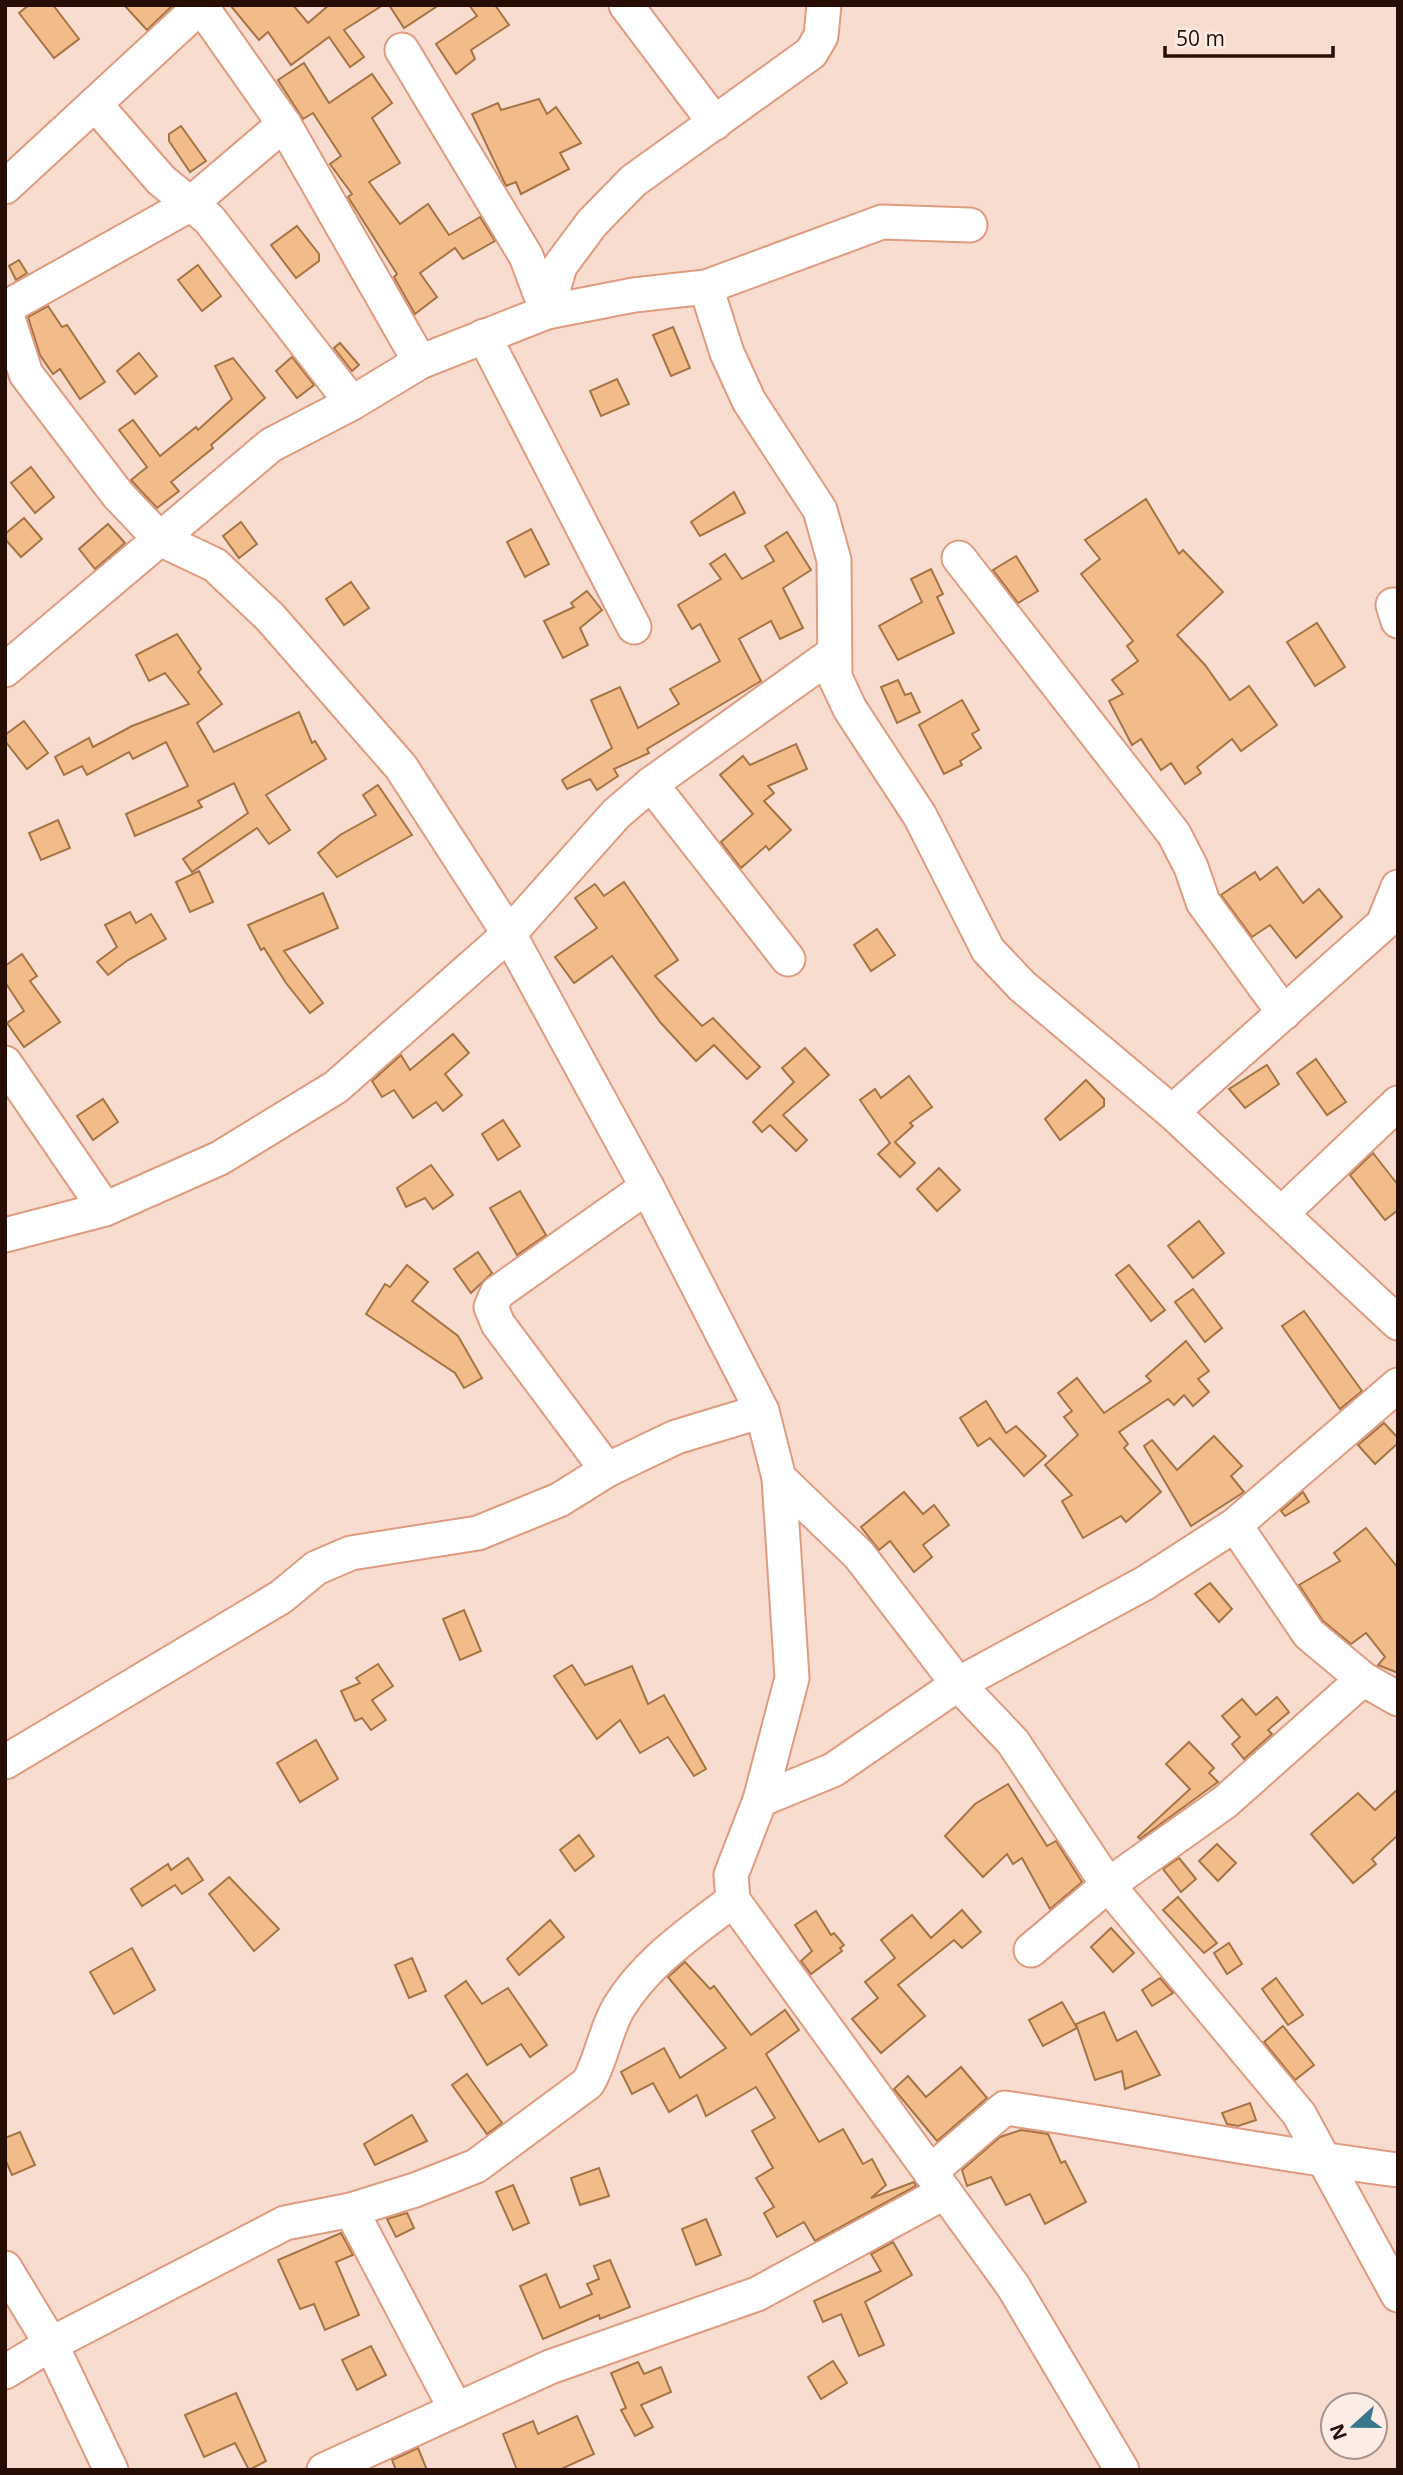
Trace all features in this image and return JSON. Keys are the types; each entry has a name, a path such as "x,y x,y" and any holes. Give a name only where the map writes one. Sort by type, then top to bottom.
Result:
{"street":[{"path":"626,5 715,124"},
{"path":"547,312 560,266 592,223 633,181 811,53 821,36 824,5"},
{"path":"5,187 202,6 284,124 420,362"},
{"path":"402,50 526,256 547,312"},
{"path":"95,104 161,180 209,219 352,403"},
{"path":"284,124 189,205 5,308 26,374 118,495 160,540 215,565 270,617 401,766 509,934 648,1187 762,1411 779,1478 792,1678 760,1800 731,1875 733,1900 1013,2286 1122,2470"},
{"path":"5,670 271,444 352,403 420,362 547,312 634,295 706,287 882,222 970,225"},
{"path":"706,287 727,354 749,401 820,509 834,560 835,677 850,709 920,816 988,950 1022,986 1172,1112 1398,1323"},
{"path":"484,336 634,627"},
{"path":"959,558 1174,834 1191,867 1203,902 1284,1013"},
{"path":"5,1235 105,1209 220,1158 335,1087 509,934 616,814 651,784 834,653"},
{"path":"651,784 788,959"},
{"path":"1172,1112 1284,1013 1390,932 1398,887"},
{"path":"5,1063 105,1209"},
{"path":"1282,1213 1398,1104"},
{"path":"607,1470 498,1324 491,1307 497,1293 648,1187"},
{"path":"760,1800 833,1770 958,1684 1145,1583 1235,1525 1398,1385"},
{"path":"5,1762 281,1597 316,1568 351,1553 478,1533 559,1500 607,1470 676,1437 762,1411"},
{"path":"779,1478 859,1555 958,1684 1013,1742 1108,1885 1299,2114 1398,2295"},
{"path":"1235,1525 1309,1633 1363,1678 1398,1699"},
{"path":"1031,1950 1108,1885 1226,1802 1363,1678"},
{"path":"5,2372 51,2344 285,2223 351,2210 415,2190 476,2166 588,2083 599,2064 618,2010 649,1965 733,1900"},
{"path":"324,2470 550,2367 757,2294 938,2182 1005,2108 1122,2124 1325,2161 1398,2171"},
{"path":"351,2210 456,2410"},
{"path":"5,2268 51,2344 111,2470"}],"building":[{"path":"29,5 53,5 79,39 54,58 19,13"},
{"path":"124,5 173,5 147,30"},
{"path":"230,5 293,5 308,23 329,5 383,5 344,30 364,57 350,67 329,37 291,65 268,32 259,40"},
{"path":"389,5 439,5 404,28"},
{"path":"469,5 495,5 509,25 471,50 475,59 456,74 436,44 477,16"},
{"path":"304,63 329,103 372,74 392,103 372,118 400,163 369,182 400,224 428,204 449,235 480,217 495,241 463,259 455,248 420,273 437,297 415,314 394,277 397,274 348,197 352,194 330,164 341,156 313,113 303,119 278,80"},
{"path":"539,99 547,114 556,107 581,143 560,153 569,169 521,194 516,182 506,186 472,114 498,103 501,110"},
{"path":"181,126 206,161 190,172 169,141 169,134"},
{"path":"297,226 319,254 319,261 296,278 271,245"},
{"path":"19,260 27,273 16,280 9,266"},
{"path":"198,265 221,296 202,311 178,280"},
{"path":"48,306 62,327 67,325 105,382 80,399 60,369 53,374 40,355 28,317"},
{"path":"673,327 690,368 671,376 653,335"},
{"path":"340,343 359,365 352,371 334,348"},
{"path":"139,353 157,376 135,394 117,371"},
{"path":"292,357 314,385 297,398 276,371"},
{"path":"233,358 265,398 211,445 213,448 171,482 179,491 157,508 131,480 147,467 119,430 133,420 160,456 196,427 198,430 232,399 215,366"},
{"path":"617,379 629,404 601,416 590,391"},
{"path":"31,467 54,497 35,513 11,483"},
{"path":"734,492 745,513 700,536 691,522"},
{"path":"1146,499 1179,554 1183,550 1223,592 1177,635 1205,665 1230,700 1249,686 1277,725 1241,751 1232,739 1197,767 1201,773 1185,784 1171,763 1161,770 1141,739 1132,745 1109,701 1123,694 1112,680 1138,661 1127,646 1133,641 1081,574 1100,559 1085,540"},
{"path":"24,518 42,539 21,557 5,539 5,534"},
{"path":"241,522 257,544 239,558 223,536"},
{"path":"108,524 125,543 95,569 79,549"},
{"path":"531,529 549,564 525,577 507,542"},
{"path":"787,532 811,570 783,588 803,628 780,639 771,621 739,639 761,681 647,749 649,753 614,769 618,776 597,790 590,779 567,789 562,780 612,748 591,700 620,687 638,728 679,704 670,689 720,661 700,624 692,629 678,605 721,579 710,564 725,554 742,579 774,561 765,546"},
{"path":"1016,556 1038,591 1018,603 993,570"},
{"path":"931,569 943,594 937,597 954,633 898,660 879,626 922,602 911,579"},
{"path":"351,582 369,608 344,625 326,599"},
{"path":"587,591 602,610 580,628 588,645 563,658 544,621 574,607 571,603"},
{"path":"1317,623 1345,667 1315,686 1287,642"},
{"path":"177,634 201,669 198,672 222,704 197,723 214,752 299,712 312,743 315,741 326,759 266,795 290,830 269,844 257,828 192,872 183,859 248,813 234,783 198,801 202,807 135,836 126,814 188,786 166,742 133,759 129,752 87,775 82,766 64,775 55,757 89,738 93,747 132,726 189,704 165,673 149,681 136,655"},
{"path":"898,680 905,695 911,693 920,712 897,723 881,687"},
{"path":"962,700 979,730 972,734 981,748 960,761 962,765 944,774 919,725"},
{"path":"24,721 48,753 27,769 5,741 5,735"},
{"path":"796,744 807,769 768,786 774,793 764,801 791,830 769,850 766,846 741,868 721,842 753,814 720,775 743,756 750,765"},
{"path":"378,785 412,835 337,877 318,853 340,835 376,815 363,795"},
{"path":"58,820 70,848 41,860 29,833"},
{"path":"1277,867 1303,903 1319,889 1342,917 1296,958 1270,925 1252,937 1221,895 1255,872 1260,880"},
{"path":"199,871 213,902 190,912 176,882"},
{"path":"624,882 678,960 655,976 702,1026 713,1018 760,1067 747,1079 714,1045 696,1061 660,1022 612,956 574,983 555,957 597,928 575,898 595,884 604,896"},
{"path":"323,893 338,928 284,951 323,1003 310,1013 286,983 264,948 261,950 248,925"},
{"path":"130,912 136,923 151,914 166,939 128,960 108,975 97,962 117,947 105,925"},
{"path":"877,929 895,955 871,971 854,945"},
{"path":"22,954 37,976 30,981 60,1022 24,1047 7,1023 24,1011 5,982 5,966"},
{"path":"453,1034 469,1053 445,1074 462,1095 443,1111 436,1102 413,1118 394,1090 382,1097 372,1081 401,1055 410,1070"},
{"path":"805,1048 829,1075 783,1115 807,1140 796,1151 770,1125 762,1132 753,1122 794,1082 782,1068"},
{"path":"1316,1059 1346,1102 1327,1115 1297,1073"},
{"path":"1267,1065 1279,1084 1245,1108 1229,1089"},
{"path":"909,1076 932,1107 910,1123 913,1126 895,1142 915,1163 900,1177 878,1154 890,1143 860,1100 875,1089 881,1098"},
{"path":"1086,1080 1104,1099 1104,1106 1060,1140 1045,1119"},
{"path":"103,1099 118,1122 93,1140 77,1116"},
{"path":"503,1120 520,1146 498,1160 482,1134"},
{"path":"1373,1153 1398,1185 1398,1210 1385,1220 1350,1175"},
{"path":"431,1165 453,1195 433,1209 425,1198 406,1207 397,1188"},
{"path":"939,1168 960,1190 937,1211 917,1189"},
{"path":"520,1191 546,1235 517,1255 490,1208"},
{"path":"1199,1221 1224,1253 1193,1278 1168,1246"},
{"path":"478,1252 492,1273 471,1293 454,1269"},
{"path":"407,1265 428,1282 412,1301 458,1336 482,1378 464,1388 455,1373 366,1314 385,1284 390,1287"},
{"path":"1129,1265 1165,1310 1151,1321 1116,1275"},
{"path":"1193,1289 1222,1328 1205,1342 1175,1302"},
{"path":"1304,1311 1362,1391 1340,1409 1282,1326"},
{"path":"1186,1341 1209,1371 1198,1379 1209,1392 1193,1406 1184,1395 1174,1405 1168,1399 1119,1432 1128,1444 1124,1448 1161,1492 1126,1522 1121,1516 1083,1538 1062,1501 1072,1495 1045,1465 1078,1435 1064,1417 1072,1411 1058,1393 1077,1378 1104,1413 1151,1381 1146,1376"},
{"path":"986,1401 1006,1433 1016,1426 1046,1456 1024,1476 990,1438 978,1446 960,1418"},
{"path":"1384,1423 1398,1438 1398,1443 1375,1464 1358,1445"},
{"path":"1214,1436 1242,1466 1231,1476 1244,1492 1191,1526 1144,1446 1152,1440 1177,1470"},
{"path":"904,1492 923,1514 934,1505 949,1525 923,1545 932,1557 914,1572 890,1541 879,1550 861,1527"},
{"path":"1303,1492 1309,1502 1285,1516 1281,1511"},
{"path":"1366,1528 1398,1568 1398,1673 1378,1665 1385,1657 1366,1633 1351,1644 1323,1621 1299,1585 1340,1561 1334,1553"},
{"path":"1210,1583 1232,1609 1219,1622 1195,1594"},
{"path":"464,1610 481,1651 460,1660 443,1619"},
{"path":"378,1664 393,1686 372,1700 386,1720 371,1730 362,1718 355,1721 341,1691 360,1683 356,1678"},
{"path":"572,1665 585,1685 632,1666 648,1704 664,1695 706,1769 694,1776 668,1737 640,1753 620,1720 597,1739 554,1676"},
{"path":"1277,1697 1289,1712 1268,1730 1272,1734 1244,1759 1232,1744 1240,1737 1222,1716 1242,1699 1256,1715"},
{"path":"316,1740 338,1779 300,1802 277,1763"},
{"path":"1189,1742 1214,1768 1209,1773 1218,1782 1140,1839 1138,1837 1190,1789 1166,1764"},
{"path":"1008,1784 1047,1846 1056,1841 1082,1882 1050,1909 1022,1858 1013,1864 1007,1854 983,1877 945,1836 975,1804"},
{"path":"1398,1789 1398,1835 1372,1859 1376,1864 1353,1883 1311,1834 1358,1793 1375,1810"},
{"path":"579,1835 594,1856 575,1871 560,1850"},
{"path":"1217,1844 1236,1863 1218,1881 1199,1861"},
{"path":"188,1858 203,1880 182,1894 175,1885 142,1906 131,1889 168,1864 171,1870"},
{"path":"1179,1858 1196,1879 1181,1892 1163,1869"},
{"path":"229,1877 279,1929 254,1951 209,1894"},
{"path":"1178,1897 1217,1943 1204,1953 1163,1910"},
{"path":"962,1910 981,1932 962,1948 954,1940 898,1985 925,2016 881,2053 852,2019 878,1998 865,1982 895,1958 881,1940 912,1915 931,1938"},
{"path":"816,1911 831,1935 834,1933 844,1945 840,1948 842,1951 811,1974 801,1961 812,1951 795,1925"},
{"path":"550,1920 564,1937 519,1975 507,1959"},
{"path":"1111,1928 1134,1953 1113,1972 1091,1947"},
{"path":"1229,1943 1242,1964 1227,1974 1214,1953"},
{"path":"132,1948 155,1990 114,2014 90,1972"},
{"path":"412,1958 426,1991 409,1998 395,1965"},
{"path":"685,1962 710,1989 714,1986 751,2035 785,2010 799,2030 766,2054 819,2142 843,2129 863,2164 872,2159 886,2185 871,2198 914,2182 916,2186 815,2241 804,2222 777,2237 764,2213 774,2207 756,2178 773,2168 752,2131 775,2118 756,2087 706,2116 697,2095 669,2112 653,2083 632,2094 621,2072 664,2048 680,2078 726,2048 668,1977"},
{"path":"1160,1978 1173,1993 1152,2006 1142,1990"},
{"path":"1276,1978 1303,2015 1288,2025 1262,1989"},
{"path":"466,1981 482,2004 508,1988 547,2045 530,2057 521,2044 487,2065 445,1996"},
{"path":"1062,2002 1077,2028 1043,2046 1029,2020"},
{"path":"1104,2012 1117,2041 1136,2031 1160,2075 1125,2089 1122,2071 1095,2080 1076,2024"},
{"path":"1283,2026 1314,2065 1295,2080 1264,2042"},
{"path":"961,2067 987,2098 937,2141 894,2089 908,2076 926,2097"},
{"path":"467,2074 502,2123 487,2134 452,2085"},
{"path":"1250,2103 1256,2120 1238,2126 1227,2124 1222,2113"},
{"path":"412,2115 427,2141 375,2165 364,2144"},
{"path":"1021,2130 1048,2134 1061,2163 1065,2161 1086,2202 1045,2224 1030,2194 1006,2205 991,2177 967,2186 962,2170 1000,2137"},
{"path":"20,2132 35,2165 12,2175 5,2159 5,2138"},
{"path":"599,2168 609,2196 580,2205 571,2178"},
{"path":"513,2185 529,2223 513,2230 496,2192"},
{"path":"407,2213 414,2228 396,2237 387,2219"},
{"path":"706,2219 721,2255 696,2265 682,2229"},
{"path":"341,2233 353,2255 336,2262 359,2315 325,2330 314,2304 300,2309 278,2260"},
{"path":"893,2242 912,2275 865,2302 884,2345 859,2356 841,2314 823,2322 814,2301 881,2271 871,2254"},
{"path":"610,2260 630,2307 600,2319 599,2315 543,2339 520,2286 546,2274 560,2308 592,2294 587,2284 599,2279 594,2266"},
{"path":"371,2346 386,2375 357,2390 342,2360"},
{"path":"833,2361 847,2383 821,2399 808,2377"},
{"path":"638,2362 644,2374 661,2367 671,2392 641,2405 653,2427 635,2436 621,2410 626,2408 611,2373"},
{"path":"236,2393 266,2461 249,2470 235,2443 204,2457 185,2415"},
{"path":"577,2416 594,2454 559,2470 517,2470 503,2434 533,2421 538,2434"},
{"path":"418,2448 427,2470 396,2470 392,2460"}]}
